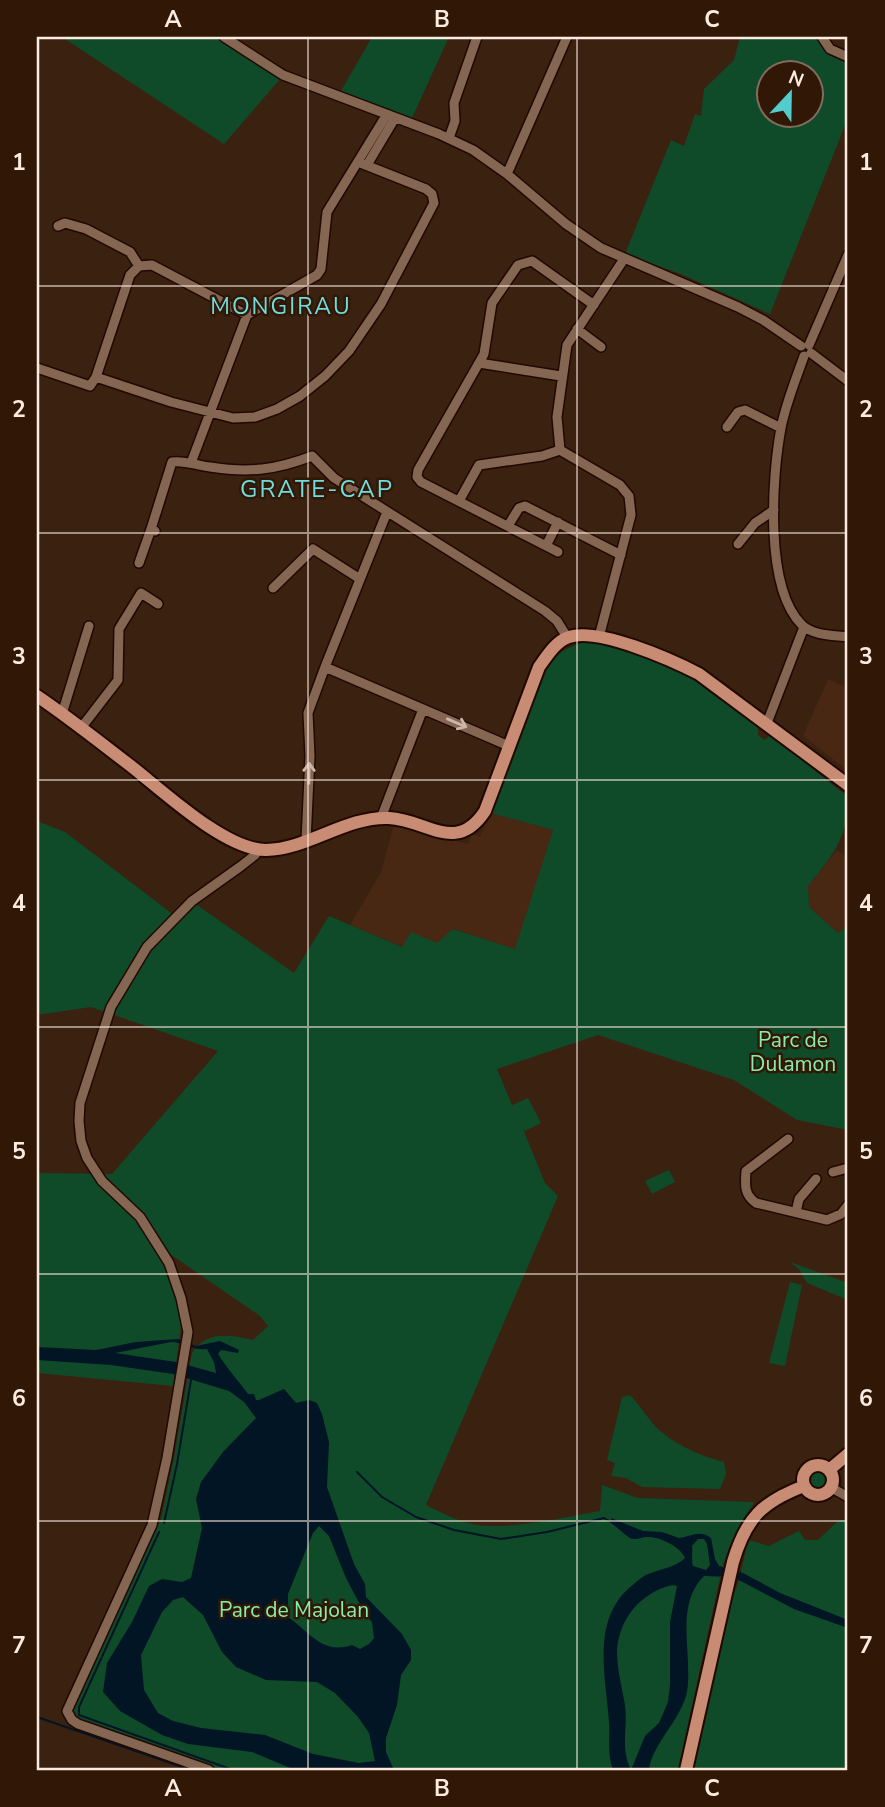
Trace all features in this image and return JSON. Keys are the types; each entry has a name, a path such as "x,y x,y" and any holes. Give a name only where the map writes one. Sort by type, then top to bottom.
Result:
{"main road":[{"path":"37,696 215,830 257,849 274,849 366,820 381,818 394,818 442,832 456,834 466,831 476,824 485,811 539,667 549,652 567,638 579,635 599,637 692,670 848,785"},
{"path":"829,1470 848,1454"},
{"path":"820,1465 829,1470 834,1478 832,1488 825,1494 815,1495 804,1486 804,1476 810,1468 820,1465"},
{"path":"686,1770 733,1562 741,1540 756,1515 772,1499 804,1486"}],"street":[{"path":"224,37 283,75 450,138 473,150 507,174 566,224 601,248 752,314 848,381"},
{"path":"450,138 455,121 454,103 477,37"},
{"path":"507,174 567,37"},
{"path":"822,37 830,49 848,57"},
{"path":"191,463 247,315 317,275 321,269 327,212 363,163 391,116"},
{"path":"96,377 170,402 233,418 255,417 277,409 300,396 325,376 349,351 381,304 434,203 432,194 426,189 363,163"},
{"path":"58,226 65,223 86,229 130,252 139,266"},
{"path":"848,257 806,350 781,428 773,532 782,585 792,610 804,627 824,635 848,637"},
{"path":"560,450 557,433 561,376 567,345 624,259"},
{"path":"558,552 421,482 417,477 418,470 484,354 492,303 518,265 532,261 594,305"},
{"path":"37,368 90,386 96,377 130,275 139,266 152,265 247,315"},
{"path":"577,329 601,347"},
{"path":"479,363 561,376"},
{"path":"727,427 738,412 745,410 781,428"},
{"path":"459,501 478,465 542,456 560,450 620,485 629,496 631,515 599,637"},
{"path":"139,563 153,530 170,465 176,461 260,471 285,467 312,456 334,478 545,611 556,621 567,638"},
{"path":"508,526 519,508 525,506 621,555"},
{"path":"738,544 755,523 774,510"},
{"path":"306,841 310,756 308,713 387,512"},
{"path":"545,546 558,522"},
{"path":"273,588 313,549 359,579"},
{"path":"81,728 118,680 118,634 121,624 141,593 158,604"},
{"path":"63,715 89,626"},
{"path":"767,723 804,627"},
{"path":"325,667 509,746"},
{"path":"381,818 422,709"},
{"path":"209,1770 78,1724 67,1711 152,1525 160,1500 187,1343 181,1298 169,1263 140,1217 102,1181 81,1141 79,1121 80,1103 111,1007 146,947 192,901 255,855 257,849"},
{"path":"788,1139 746,1171 744,1187 748,1198 756,1203 827,1220 841,1214 848,1205"},
{"path":"832,1172 848,1168"},
{"path":"796,1212 799,1199 816,1179"},
{"path":"832,1488 848,1497"}],"shaded area":[{"path":"828,679 848,688 848,771 803,736"},
{"path":"491,813 553,830 516,950 454,929 437,944 403,947 350,925 381,872 394,824 468,844 472,834 480,836"},
{"path":"837,850 848,858 848,926 838,933 809,907 808,886"}],"green space":[{"path":"62,37 231,37 287,71 224,144"},
{"path":"372,37 449,37 412,118 341,91"},
{"path":"740,37 820,37 848,60 848,118 770,314 681,274 625,254 671,140 684,146 695,114 701,116 704,89 734,60"},
{"path":"586,642 628,651 659,662 698,681 758,727 758,735 765,740 769,736 773,737 848,797 842,835 825,865 808,886 809,907 838,933 848,926 848,1130 797,1120 734,1080 598,1035 497,1069 512,1105 528,1098 541,1123 525,1131 523,1129 545,1183 558,1196 426,1505 464,1522 505,1526 600,1511 602,1485 638,1498 754,1502 729,1548 723,1565 678,1770 219,1770 79,1721 74,1715 74,1705 161,1519 192,1353 212,1337 253,1340 268,1326 260,1316 170,1254 163,1263 176,1300 181,1326 173,1386 37,1373 37,1173 112,1174 218,1051 91,1007 37,1015 37,821 65,832 179,919 197,905 294,973 329,916 402,947 411,932 437,943 453,929 515,949 553,830 491,813 540,679 558,654"},
{"path":"669,1170 675,1182 652,1194 645,1181"},
{"path":"790,1262 848,1283 848,1300 807,1283 799,1269"},
{"path":"790,1282 802,1285 785,1366 769,1363"},
{"path":"630,1395 666,1436 690,1450 724,1462 726,1474 720,1489 642,1487 626,1478 611,1476 615,1463 607,1460 622,1397"},
{"path":"814,1470 822,1470 828,1480 822,1490 814,1490 808,1484 808,1476"},
{"path":"848,1519 848,1770 694,1770 733,1595 749,1540 769,1546 799,1531 805,1540 818,1540 838,1521"}],"water":[{"path":"178,1339 196,1346 220,1341 239,1350 238,1353 221,1350 218,1354 248,1394 254,1394 256,1400 284,1389 296,1403 309,1400 317,1403 329,1442 327,1487 354,1564 365,1584 366,1597 402,1634 411,1650 411,1660 401,1675 397,1705 386,1738 386,1752 394,1770 295,1770 252,1752 188,1744 162,1735 120,1711 103,1692 107,1663 132,1622 149,1586 162,1579 182,1582 191,1578 202,1528 196,1499 201,1482 223,1452 256,1418 244,1402 229,1391 173,1374 111,1365 37,1360 37,1347 96,1350 136,1342","holes":["171,1342 207,1349 216,1373 176,1362 115,1353","319,1526 329,1536 346,1578 372,1622 374,1638 360,1649 352,1645 325,1645 288,1617 288,1594 313,1533","183,1597 203,1615 222,1652 236,1667 266,1680 317,1682 335,1693 369,1733 375,1761 359,1763 313,1754 265,1735 201,1728 173,1721 158,1713 144,1690 141,1655 162,1612 173,1600"]},
{"path":"611,1518 643,1531 662,1532 679,1538 707,1535 711,1538 719,1566 743,1573 780,1593 848,1620 848,1628 794,1609 733,1577 704,1576 695,1588 687,1616 688,1677 684,1702 655,1751 649,1770 631,1770 613,1770 609,1752 604,1669 605,1634 609,1617 617,1602 639,1579 677,1564 685,1558 679,1550 663,1540 652,1537 632,1539 612,1524","holes":["698,1539 704,1539 707,1544 710,1565 706,1570 693,1566 692,1546","672,1585 677,1586 670,1622 668,1702 659,1723 645,1736 631,1770 625,1746 626,1713 617,1658 622,1628 633,1609 650,1594"]}],"waterway":[{"path":"164,1523 191,1380"},
{"path":"357,1472 382,1497 416,1517 454,1530 501,1539 547,1532 604,1518 613,1523"},
{"path":"159,1532 79,1707 79,1715 233,1770"},
{"path":"37,1717 191,1770"}],"district":[{"name":"MONGIRAU","path":"281,306"},
{"name":"GRATE-CAP","path":"317,489"}],"park label":[{"name":"Parc de Dulamon","path":"793,1052"},
{"name":"Parc de Majolan","path":"294,1610"}]}
